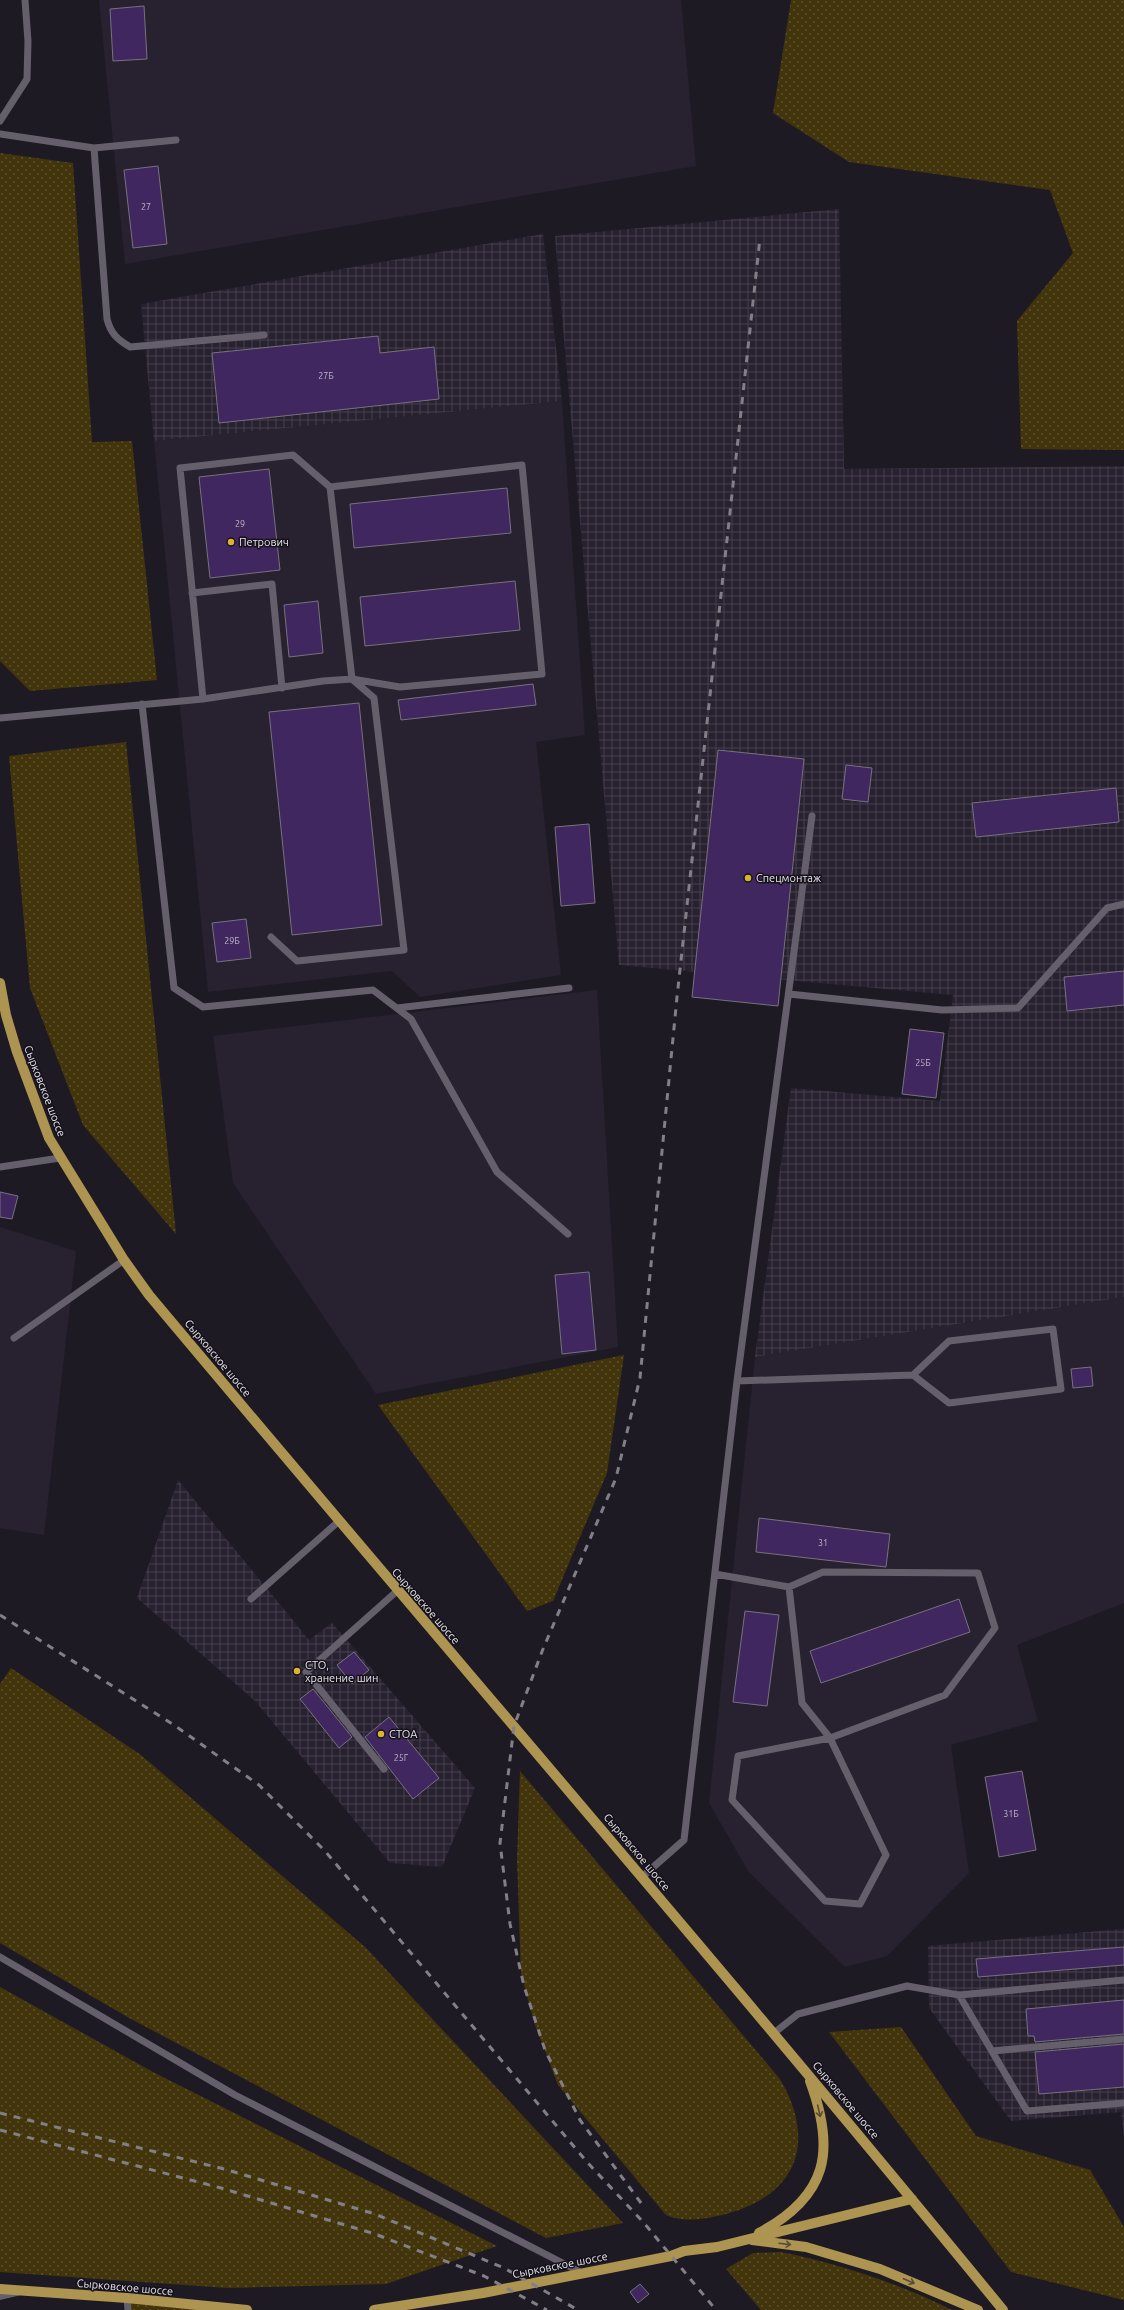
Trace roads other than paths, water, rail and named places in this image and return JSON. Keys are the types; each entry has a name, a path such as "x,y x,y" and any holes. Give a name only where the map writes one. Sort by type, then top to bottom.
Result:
{"main road":[{"name":"Сырковское шоссе","path":"0,983 6,1015 27,1082 50,1138 60,1158 124,1260 149,1295 397,1591 808,2073 1003,2310"},
{"path":"746,2240 774,2224 800,2205 811,2191 820,2174 823,2155 823,2134 818,2107 808,2073"},
{"name":"Сырковское шоссе","path":"374,2310 483,2293 746,2240 912,2199"},
{"path":"746,2240 806,2247 880,2269 978,2310"},
{"name":"Сырковское шоссе","path":"0,2289 127,2298 221,2309 248,2310"}],"street":[{"path":"0,2296 19,2290"}],"lane":[{"path":"0,121 27,79 28,41 26,0"},
{"path":"0,134 94,148 176,140"},
{"path":"94,148 107,319 110,330 117,339 130,347 264,335"},
{"path":"203,699 180,468 293,455 330,487 352,679 374,698 404,950 297,961 271,937"},
{"path":"0,718 203,699 352,679 400,687 542,674 522,465 330,487"},
{"path":"192,593 272,584 282,688"},
{"path":"142,704 174,988 202,1007 374,990 411,1019 497,1172 568,1234"},
{"path":"642,1877 684,1840 737,1381 812,816"},
{"path":"789,994 942,1010 1018,1008 1106,908 1124,904"},
{"path":"397,1008 569,988"},
{"path":"0,1167 60,1158"},
{"path":"14,1338 124,1260"},
{"path":"737,1381 913,1375 949,1403 1062,1389 1053,1328 949,1341 913,1375"},
{"path":"250,1599 339,1521"},
{"path":"715,1574 789,1587 823,1572 978,1572 995,1628 945,1695 830,1738 738,1756 732,1800 825,1901 860,1904 886,1855 830,1738 802,1703 789,1587"},
{"path":"384,1769 306,1672 397,1591"},
{"path":"0,1957 235,2095 582,2273"},
{"path":"774,2033 798,2014 907,1986 959,1995 1124,1980"},
{"path":"959,1995 1027,2111 1124,2103"},
{"path":"992,2051 1124,2039"},
{"path":"127,2298 128,2310"}],"railway":[{"path":"641,2203 580,2120 545,2050 524,1986 510,1924 500,1843 514,1726 543,1649 616,1478 640,1378 677,997 760,238"},
{"path":"0,1615 174,1725 259,1785 325,1851 587,2162 644,2223 716,2310"},
{"path":"0,2113 224,2169 375,2214 504,2268 578,2310"},
{"path":"0,2130 221,2188 375,2234 484,2276 547,2310"}],"place":[{"name":"Петрович","path":"231,542"},
{"name":"Спецмонтаж","path":"748,878"},
{"name":"СТО, хранение шин","path":"297,1671"},
{"name":"СТОА","path":"381,1734"}]}
